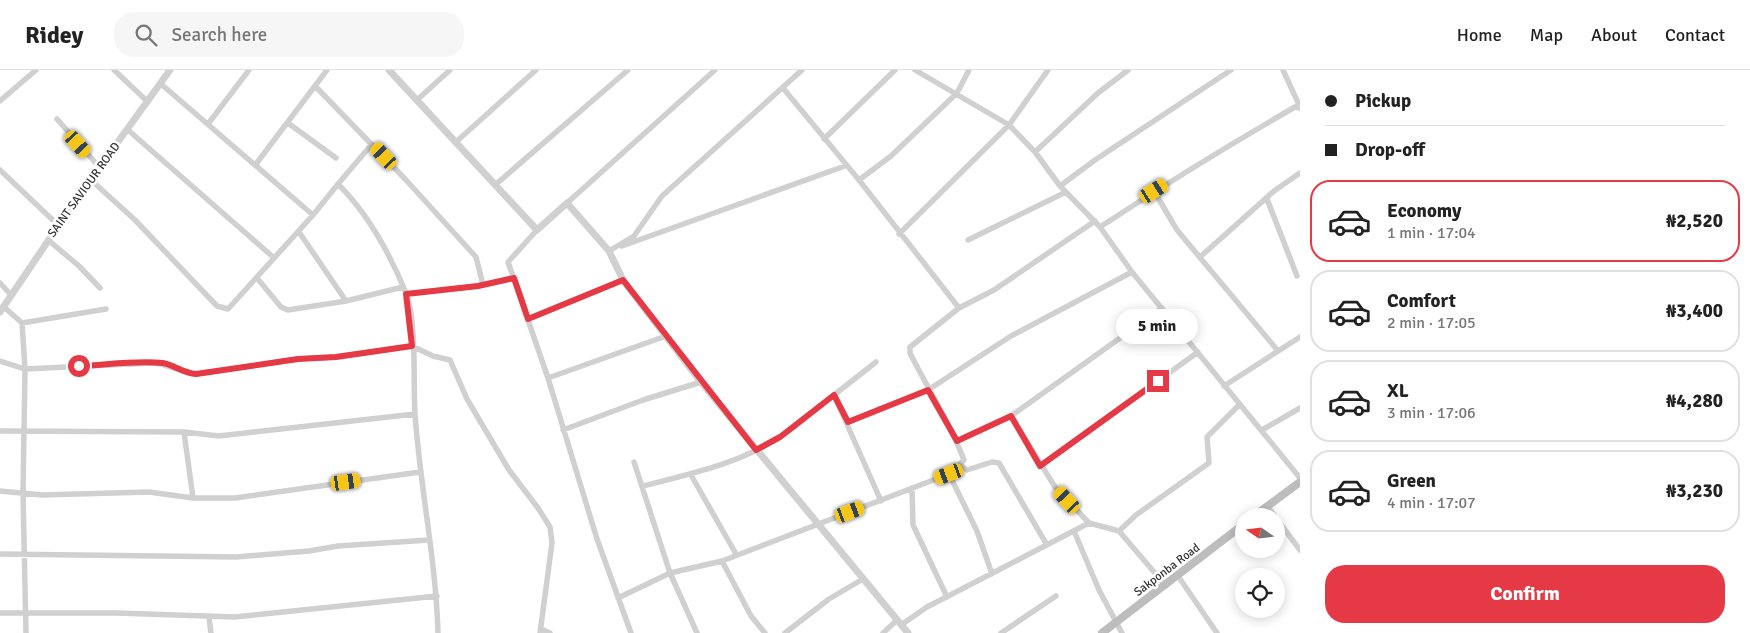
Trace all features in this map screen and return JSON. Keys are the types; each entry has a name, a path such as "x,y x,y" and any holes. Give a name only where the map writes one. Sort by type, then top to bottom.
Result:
{"main road":[{"path":"1264,508 1300,482"},
{"name":"Sakponba Road","path":"1102,633 1166,586 1235,531"}],"street":[{"path":"0,101 36,70"},
{"path":"114,70 148,102"},
{"name":"SAINT SAVIOUR ROAD","path":"2,310 58,225 170,70"},
{"path":"208,124 250,70"},
{"path":"256,164 327,70"},
{"path":"389,70 537,230"},
{"path":"417,100 450,70"},
{"path":"456,142 536,70"},
{"path":"495,185 628,70"},
{"path":"631,633 597,538 548,378 508,262 537,230 715,70"},
{"path":"609,251 634,236 662,196 802,70"},
{"path":"824,139 895,70"},
{"path":"915,70 1009,125 1035,152 1060,186 1100,227 1132,272 1300,478"},
{"path":"859,180 891,156 957,94 969,70"},
{"path":"899,234 1009,125 1048,70"},
{"path":"1035,152 1098,93 1128,70"},
{"path":"1060,186 1111,149 1231,70"},
{"path":"1100,227 1154,191 1300,105 1283,70"},
{"path":"161,84 313,215"},
{"path":"316,87 372,144 476,257 483,285"},
{"path":"783,88 859,180 899,234 959,308"},
{"path":"57,119 100,168"},
{"path":"288,123 336,158"},
{"path":"128,130 273,257"},
{"path":"91,180 135,220 217,306 228,309 257,278 273,257 299,232 372,144"},
{"path":"609,251 846,166"},
{"path":"0,170 58,225"},
{"path":"1200,257 1261,205 1274,191 1300,173"},
{"path":"338,184 352,198 389,253 406,294 412,346 420,472 437,596 438,633"},
{"path":"1154,191 1177,230 1278,351"},
{"path":"968,240 1066,192"},
{"path":"1267,199 1297,276"},
{"path":"567,203 609,251 623,280 701,382 908,633"},
{"path":"1261,205 1270,208"},
{"path":"618,598 670,573 722,561 736,554 881,501 949,474 961,465 964,460 957,441 928,390 909,350 959,308 994,290 1095,221"},
{"path":"299,232 346,300"},
{"path":"48,240 79,266 100,288"},
{"path":"848,422 928,390 1011,336 1132,272"},
{"path":"257,278 281,306 288,310 346,300 403,287"},
{"path":"406,294 483,285 514,278"},
{"path":"528,319 623,280"},
{"path":"0,283 11,295"},
{"path":"957,441 1011,416 1162,308"},
{"path":"2,310 22,323 106,309"},
{"path":"22,323 25,369 22,432 26,633"},
{"path":"548,378 666,336"},
{"path":"1224,386 1300,337"},
{"path":"0,361 25,369 152,362 166,364 184,373 196,374 298,359 336,357 412,346 433,356 450,360 467,399 509,470 550,527 552,543 541,631 550,633"},
{"path":"1040,466 1198,352"},
{"path":"643,486 691,475 756,450 780,437 876,362"},
{"path":"564,430 643,400 701,382"},
{"path":"834,395 848,422 881,501"},
{"path":"1119,531 1136,515 1209,463 1207,437 1239,405"},
{"path":"1262,430 1300,408"},
{"path":"0,431 184,432 219,436 415,414"},
{"path":"1011,416 1040,466 1055,487 1089,523 1119,531 1166,586"},
{"path":"184,432 193,498"},
{"path":"634,462 670,573 697,633"},
{"path":"961,465 967,470 992,462 998,463 1046,545"},
{"path":"0,491 23,493 150,492 193,498 235,498 420,472"},
{"path":"949,474 977,531 992,574"},
{"path":"691,475 736,554"},
{"path":"912,488 913,525 947,597"},
{"path":"883,633 926,607 1089,523"},
{"path":"1285,529 1300,550"},
{"path":"1074,531 1115,623 1122,633"},
{"path":"0,554 236,557 309,551 338,546 429,540"},
{"path":"722,561 751,616 765,633"},
{"path":"1178,576 1217,633"},
{"path":"784,633 829,599 864,579"},
{"path":"0,613 117,613 210,617 437,596"},
{"path":"1001,633 1056,596"},
{"path":"210,617 211,633"}],"route":[{"path":"79,366 152,362 166,364 184,373 196,374 298,359 336,357 412,346 406,294 478,286 514,278 528,319 623,280 756,450 780,437 834,395 848,422 928,390 957,441 961,437 1011,416 1040,466 1158,381"}]}
